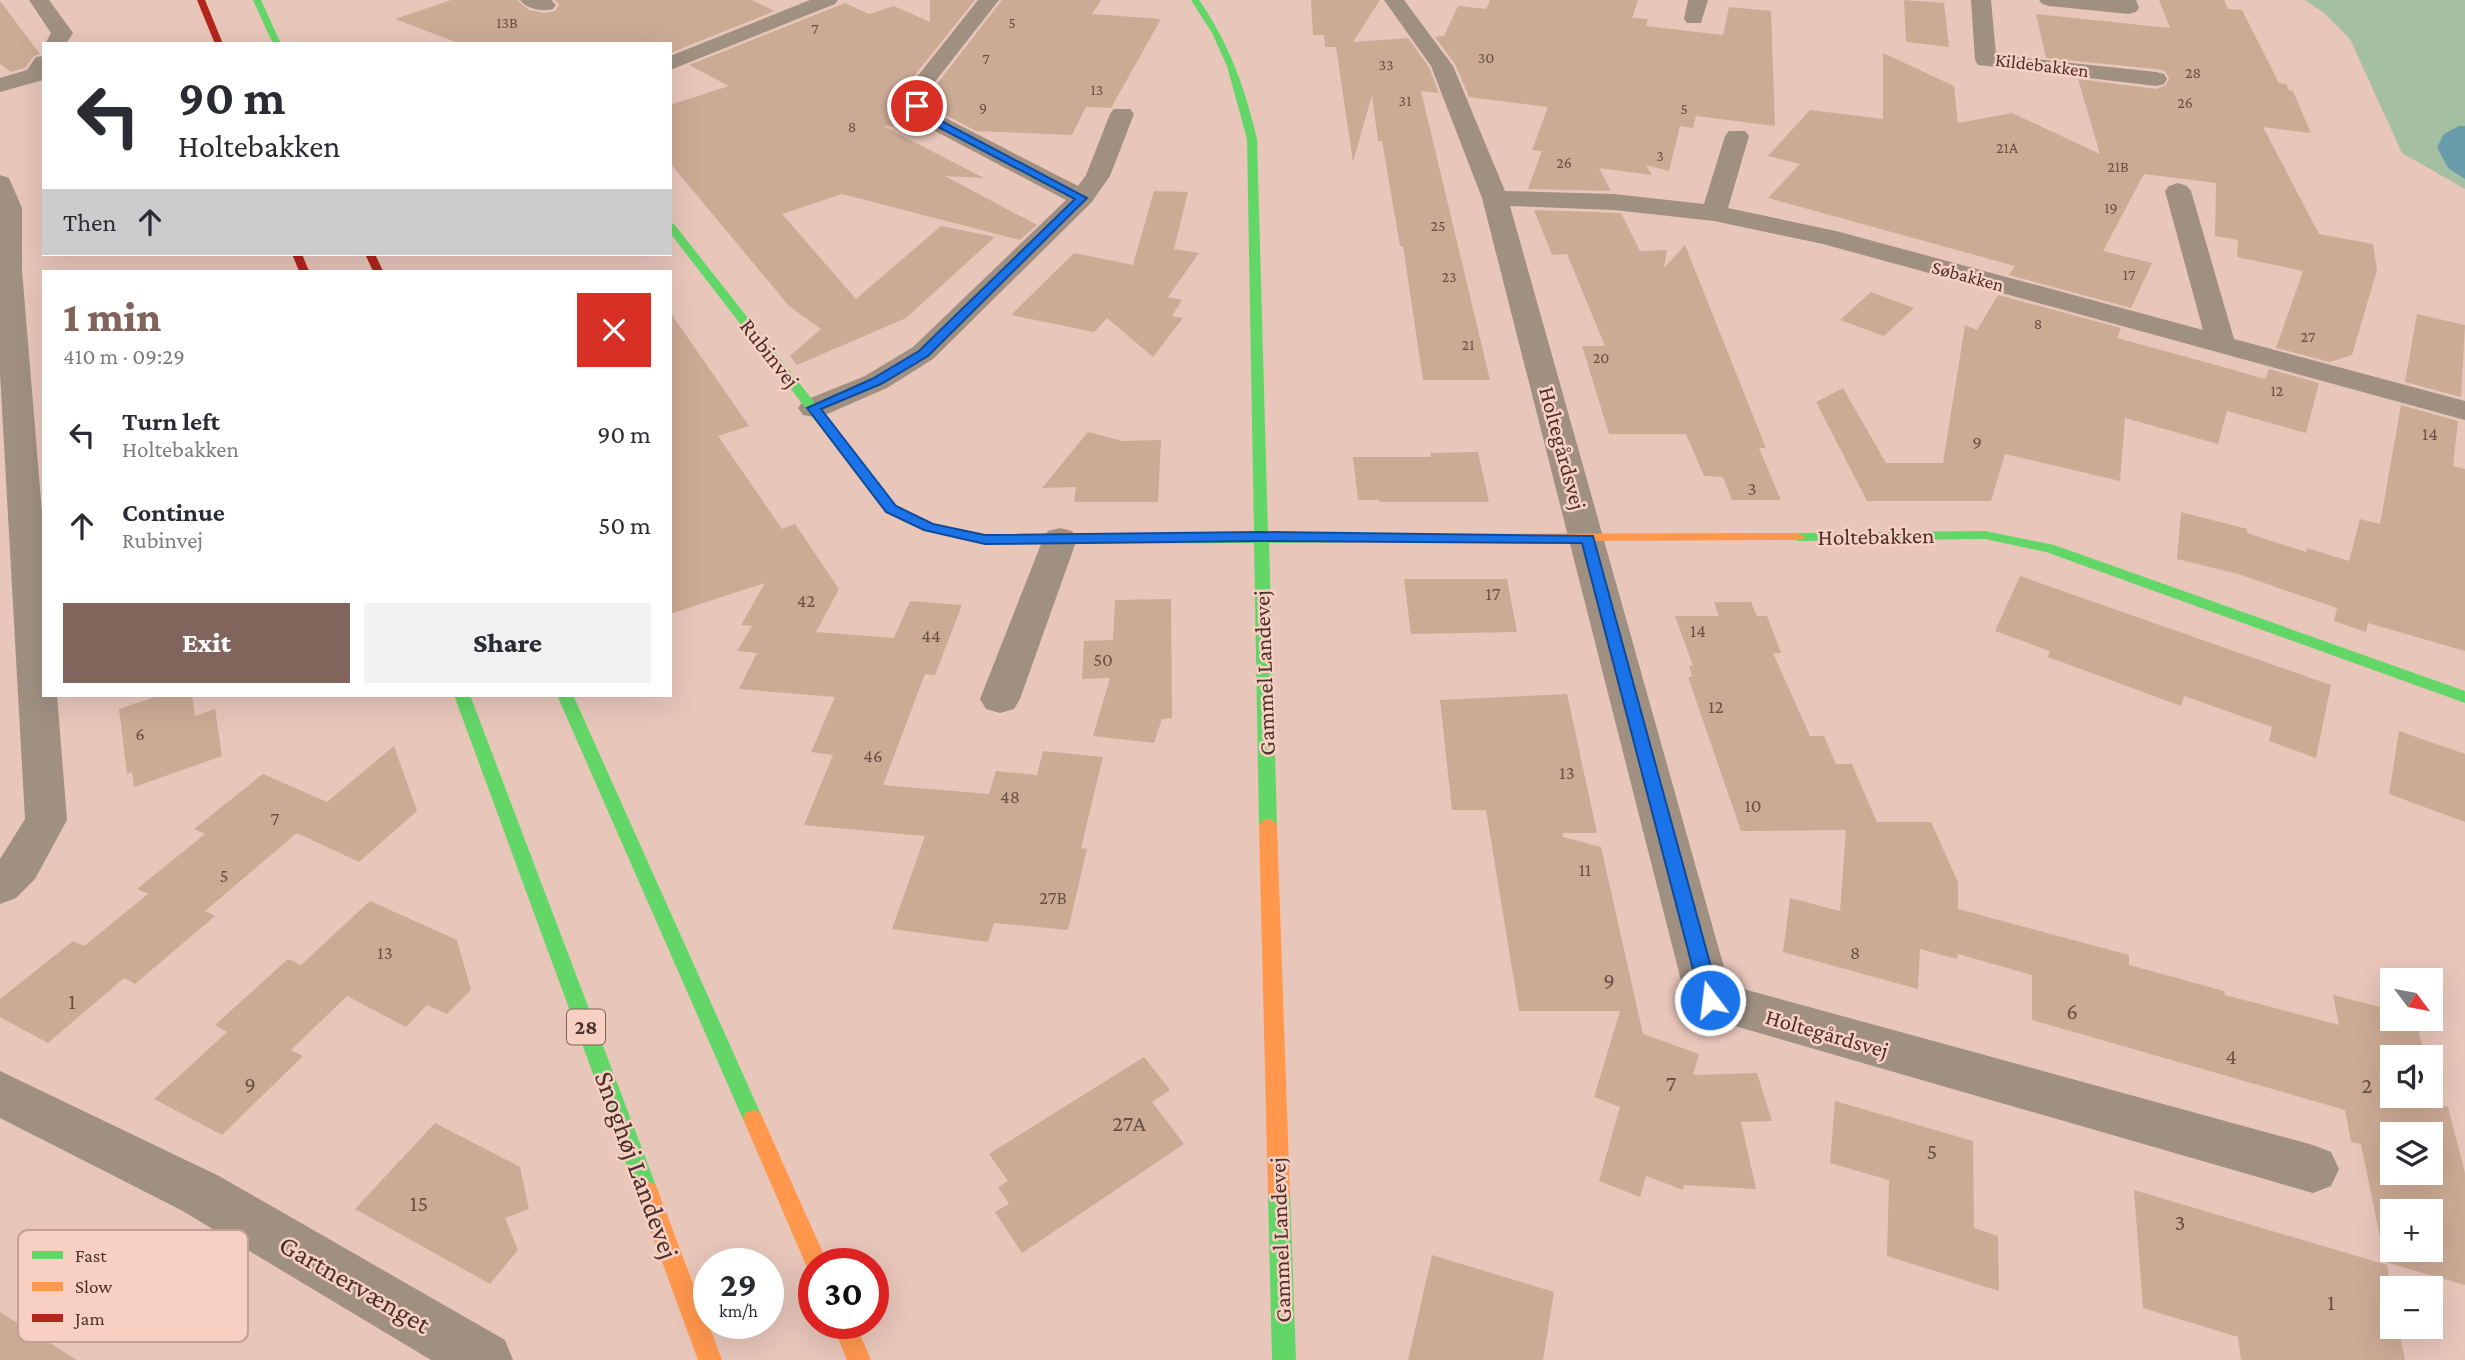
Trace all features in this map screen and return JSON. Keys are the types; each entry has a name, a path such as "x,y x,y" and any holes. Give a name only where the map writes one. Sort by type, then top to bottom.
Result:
{"street":[{"path":"39,0 62,33 56,42"},
{"path":"201,0 218,42"},
{"path":"257,0 277,42"},
{"path":"672,63 828,0"},
{"path":"989,0 916,92 917,106 926,117 1082,198"},
{"name":"Gammel Landevej","path":"1195,0 1212,20 1238,75 1252,139 1260,537 1284,1360"},
{"name":"Holtegårdsvej","path":"1394,0 1442,66 1495,198 1710,1000 2313,1169"},
{"name":"Kildebakken","path":"1981,0 1986,60 2156,79"},
{"path":"2049,0 2129,8 2126,0"},
{"path":"0,85 41,70"},
{"path":"814,408 876,382 923,353 1082,198 1098,176 1122,114"},
{"path":"1714,213 1737,136"},
{"path":"0,183 9,208 4,270 13,520 46,821 20,867 0,886"},
{"path":"2178,191 2221,344"},
{"name":"Søbakken","path":"1495,198 1614,202 1714,213 1827,237 2465,411"},
{"name":"Rubinvej","path":"672,229 891,509 929,527 985,540 1260,537"},
{"name":"Holtebakken","path":"1260,537 1588,539 1985,535 2049,548 2465,696"},
{"path":"1000,699 1060,539"},
{"name":"Snoghøj Landevej","path":"463,697 710,1360"},
{"path":"566,697 810,1248"},
{"name":"Gartnervænget","path":"0,1093 200,1194 485,1360"},
{"path":"850,1339 859,1360"}],"green space":[{"path":"2305,0 2465,0 2465,189 2402,153 2350,39 2324,13"}],"water":[{"path":"2459,126 2465,126 2465,179 2448,168 2437,147 2444,134"}],"building":[{"path":"451,0 517,0 529,10 544,13 555,11 559,5 555,0 752,0 775,11 672,52 672,42 456,42 395,19"},
{"path":"930,0 975,0 903,90 904,108 916,124 924,128 883,126 984,178 945,176 1037,225 1020,240 842,194 782,214 856,299 941,226 995,237 906,318 797,365 790,356 821,329 789,306 672,165 672,104 729,86 689,65 845,3 869,14 894,6 930,22"},
{"path":"1002,0 1101,0 1092,14 1161,19 1111,108 1086,107 1072,135 976,131 936,110 931,104 930,93"},
{"path":"1311,0 1380,0 1353,42 1408,38 1429,67 1439,93 1421,91 1490,380 1423,380 1403,246 1400,246 1382,141 1378,141 1372,95 1353,162 1336,47 1325,47 1324,35 1313,35"},
{"path":"1490,0 1638,0 1632,18 1648,19 1646,26 1723,35 1729,7 1771,11 1775,126 1696,116 1693,128 1680,126 1669,171 1646,165 1652,175 1599,168 1611,191 1528,189 1542,151 1532,150 1548,107 1469,97 1455,64 1435,37 1444,36 1458,6 1486,9"},
{"path":"1904,0 1944,3 1949,47 1906,42"},
{"path":"2159,0 2224,0 2228,9 2242,10 2279,83 2286,84 2289,90 2293,91 2311,133 2263,127 2319,234 2373,244 2377,270 2352,355 2330,362 2276,348 2303,271 2237,257 2238,240 2215,236 2216,183 2144,174 2103,251 2152,263 2131,308 2009,275 2015,266 1768,198 1800,164 1768,156 1810,110 1883,119 1883,53 1954,86 1958,123 2012,113 2100,154 2078,79 2156,89 2166,85 2169,78 2165,71 2156,69 2046,58 2036,14 2170,28"},
{"path":"0,1 40,54 34,56 25,68 11,72 0,64"},
{"path":"1154,191 1188,192 1174,249 1199,253 1168,297 1182,300 1172,316 1183,318 1153,357 1107,318 1094,332 1011,315 1074,253 1133,265"},
{"path":"1534,210 1621,213 1640,251 1667,250 1664,268 1685,245 1766,448 1759,448 1781,500 1732,500 1723,477 1704,476 1686,434 1609,434 1582,346 1605,346 1567,254 1552,255"},
{"path":"1871,292 1914,308 1884,336 1840,320"},
{"path":"1998,295 2121,328 2117,338 2265,379 2269,369 2319,383 2306,433 2227,411 2218,444 2125,418 2120,481 2005,454 1991,501 1867,501 1816,402 1843,388 1886,463 1943,463 1965,325 1977,330"},
{"path":"2417,314 2465,325 2461,397 2405,382"},
{"path":"672,315 749,426 718,436 782,529 795,524 839,589 816,632 894,638 910,601 962,605 935,675 925,674 883,785 989,794 996,771 1037,775 1043,751 1103,757 1081,848 1087,849 1068,930 994,923 988,942 892,929 925,836 804,825 833,755 811,752 835,697 739,689 757,653 737,651 752,626 741,625 765,583 672,613"},
{"path":"2401,405 2458,421 2453,466 2465,469 2465,651 2368,623 2366,632 2334,621 2337,608 2238,574 2177,559 2181,512 2247,529 2247,533 2306,552 2307,548 2349,561 2360,519 2380,524"},
{"path":"1088,432 1123,441 1161,440 1158,502 1074,502 1076,487 1042,488"},
{"path":"1478,452 1489,502 1358,500 1353,457 1431,457 1430,453"},
{"path":"2020,576 2331,685 2316,758 2269,741 2272,727 2184,696 2181,706 2048,657 2050,651 1995,631"},
{"path":"1404,579 1507,579 1517,632 1411,634"},
{"path":"1171,599 1172,718 1162,719 1154,743 1093,736 1110,678 1082,679 1084,641 1113,640 1115,600"},
{"path":"1714,602 1751,602 1757,616 1767,616 1781,653 1773,653 1810,736 1824,736 1836,764 1851,762 1877,822 1931,822 1958,882 1958,909 2129,955 2129,965 2224,991 2225,995 2339,1025 2333,995 2380,1007 2380,1031 2418,1031 2422,1045 2380,1045 2380,1108 2448,1107 2465,1173 2465,1285 2443,1279 2443,1276 2434,1276 2385,1262 2443,1262 2443,1199 2380,1199 2380,1237 2361,1144 2351,1142 2345,1110 2032,1020 2032,975 1958,954 1957,959 1920,949 1918,989 1783,952 1790,898 1840,911 1846,830 1741,831 1688,677 1692,677 1689,666 1693,666 1675,616 1719,616"},
{"path":"1567,694 1597,833 1563,833 1563,837 1601,847 1643,1034 1699,1054 1693,1075 1757,1073 1772,1121 1741,1122 1756,1189 1684,1185 1683,1190 1646,1176 1640,1197 1599,1181 1620,1107 1594,1097 1620,1011 1519,1011 1486,810 1452,810 1440,700"},
{"path":"155,697 192,697 195,716 215,709 222,756 134,787 132,772 127,774 119,709"},
{"path":"2399,731 2465,754 2465,822 2389,794"},
{"path":"394,746 417,811 359,862 297,833 205,911 215,916 135,984 124,978 48,1043 0,1017 0,999 73,941 84,946 148,894 137,889 205,834 194,829 263,774 327,802"},
{"path":"370,901 457,940 471,990 447,1014 427,1005 406,1027 347,996 291,1050 303,1056 222,1135 154,1099 227,1032 215,1025 288,959 301,965"},
{"path":"1144,1057 1170,1090 1152,1102 1184,1144 1022,1253 995,1212 1009,1204 998,1187 1008,1181 989,1154"},
{"path":"1835,1101 1973,1141 1974,1228 1998,1236 1999,1291 1887,1256 1889,1180 1830,1163"},
{"path":"435,1123 520,1167 529,1209 505,1218 518,1250 490,1284 355,1209"},
{"path":"2134,1190 2387,1265 2389,1276 2380,1276 2380,1339 2401,1339 2405,1360 2241,1360 2238,1337 2143,1308"},
{"path":"1432,1255 1554,1292 1543,1360 1408,1360"},
{"path":"0,1312 18,1323 18,1342 48,1342 77,1360 0,1360"}],"traffic: fast":[{"path":"257,0 276,42"},
{"path":"1195,0 1216,33 1231,66 1252,139 1268,826"},
{"path":"672,229 891,509 929,527 985,540 1368,538"},
{"path":"1798,537 1985,535 2049,548 2465,697"},
{"path":"463,697 647,1191"},
{"path":"566,697 753,1119"},
{"path":"1279,1194 1284,1360"}],"traffic: slow":[{"path":"1368,538 1798,537"},
{"path":"1268,826 1279,1194"},
{"path":"753,1119 810,1248"},
{"path":"647,1191 710,1360"},
{"path":"850,1339 859,1360"}],"traffic: jam":[{"path":"201,0 218,42"},
{"path":"298,256 304,270"},
{"path":"371,256 378,270"}],"route":[{"path":"917,106 926,117 1082,198 923,353 876,382 814,408 891,509 929,527 985,540 1260,537 1588,539 1710,1000"}]}
